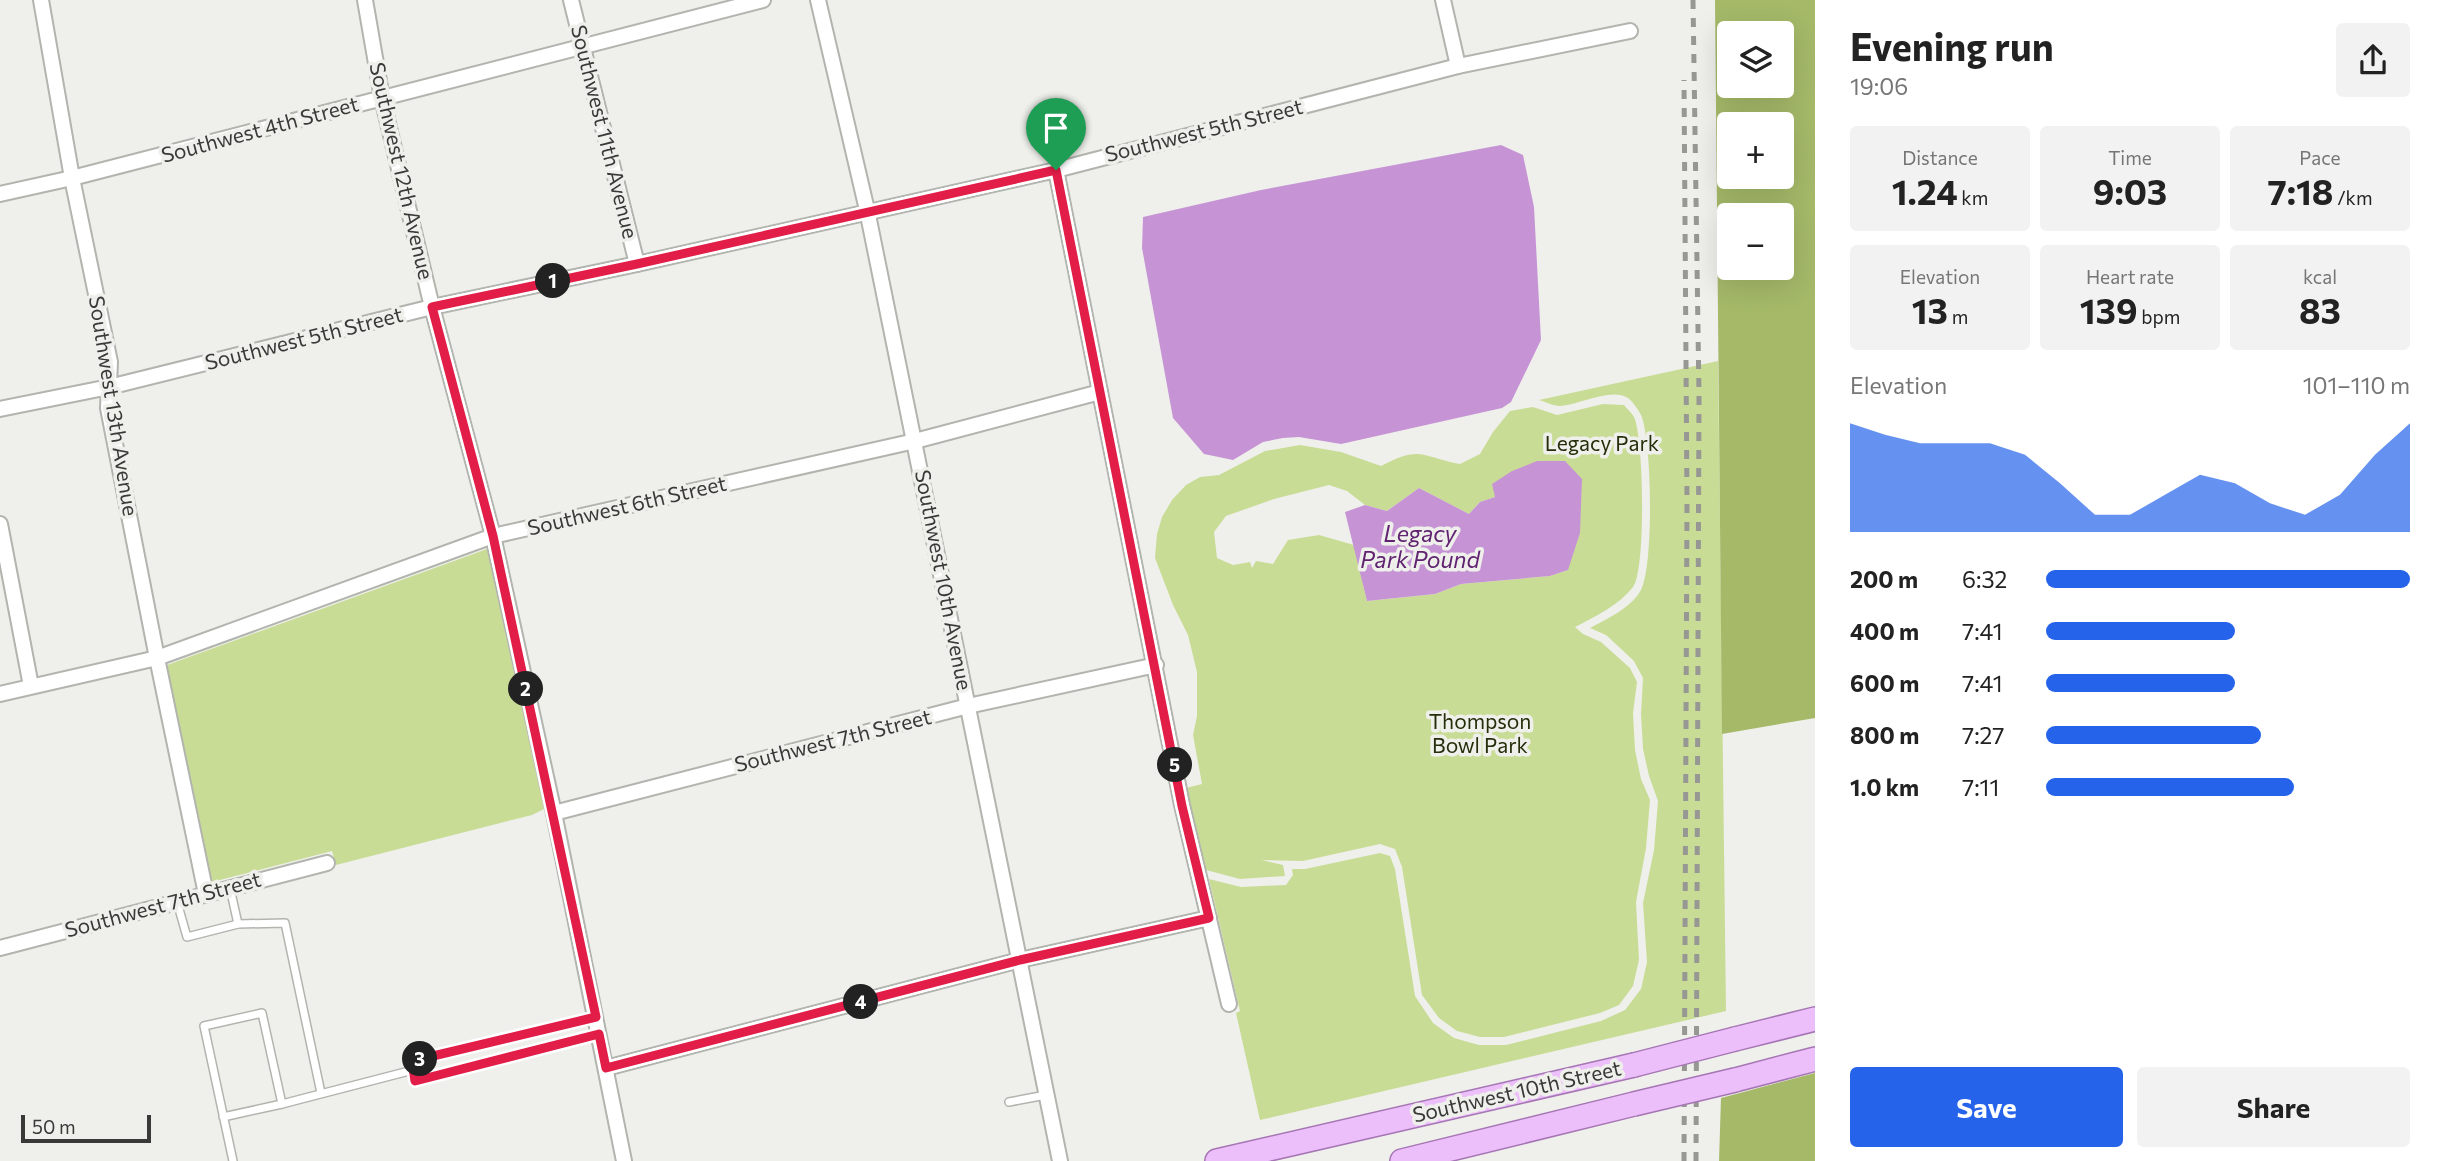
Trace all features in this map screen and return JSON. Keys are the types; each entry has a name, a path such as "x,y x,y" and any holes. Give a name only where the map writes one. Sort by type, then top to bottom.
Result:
{"main road":[{"name":"Southwest 10th Street","path":"1217,1161 1634,1065 1815,1019"},
{"name":"Southwest 10th Street","path":"1402,1161 1815,1059"}],"street":[{"name":"Southwest 13th Avenue","path":"41,0 72,178 110,362 108,408 206,894"},
{"name":"Southwest 12th Avenue","path":"365,0 382,98 432,307 493,536 554,813 624,1161"},
{"name":"Southwest 11th Avenue","path":"571,0 637,264"},
{"name":"Southwest 4th Street","path":"0,194 72,178 763,0"},
{"name":"Southwest 10th Avenue","path":"818,0 867,210 915,440 1060,1161"},
{"path":"1443,0 1458,66"},
{"name":"Southwest 5th Street","path":"0,409 109,387 432,307 1056,170 1458,66 1630,31"},
{"path":"1056,170 1182,806 1229,1004"},
{"name":"Southwest 6th Street","path":"0,694 157,658 493,536 915,440 1100,392"},
{"path":"0,524 31,686"},
{"name":"Southwest 7th Street","path":"554,813 968,706 1156,665"},
{"name":"Southwest 7th Street","path":"0,948 327,863"},
{"path":"606,1068 1020,960 1209,918"}],"lane":[{"path":"230,888 239,924"},
{"path":"177,902 187,937 239,924 285,923 321,1093"},
{"path":"233,1161 204,1026 262,1013 282,1104"},
{"path":"596,1017 412,1061 415,1081 599,1034"},
{"path":"223,1117 413,1070"},
{"path":"1009,1102 1047,1095"}],"green space":[{"path":"1715,0 1815,0 1815,718 1722,734 1718,280 1794,280 1794,203 1717,203 1717,210"},
{"path":"1718,361 1726,1011 1260,1120 1236,1013 1240,1011 1209,879 1241,887 1286,885 1293,875 1292,869 1305,869 1380,853 1390,856 1395,869 1415,996 1433,1023 1454,1038 1479,1045 1506,1045 1601,1021 1625,1010 1641,989 1647,962 1643,903 1654,850 1658,801 1643,749 1643,678 1634,661 1606,635 1590,628 1631,602 1641,590 1645,576 1650,503 1645,429 1637,408 1621,395 1604,395 1560,406 1539,400"},
{"name":"Thompson Bowl Park","path":"1603,404 1624,405 1634,417 1637,430 1642,476 1642,532 1637,576 1633,587 1621,600 1575,627 1601,642 1630,668 1637,682 1633,713 1635,750 1641,779 1650,800 1646,848 1636,902 1639,960 1633,986 1619,1005 1600,1013 1504,1037 1480,1037 1457,1031 1439,1018 1422,995 1402,867 1395,849 1380,844 1303,861 1262,860 1283,865 1285,876 1240,879 1206,870 1186,788 1202,784 1193,735 1197,716 1197,672 1188,635 1155,558 1157,534 1162,517 1172,500 1186,485 1200,477 1219,475 1265,451 1300,445 1341,452 1381,466 1413,454 1460,464 1480,454 1510,411 1533,407 1557,415","holes":["1329,485 1347,491 1365,505 1387,511 1419,488 1469,514 1480,502 1495,497 1568,570 1550,576 1461,584 1435,594 1367,601 1354,545 1319,535 1288,540 1273,564 1256,561 1252,568 1250,562 1233,565 1217,558 1214,532 1226,516 1274,499"]},
{"path":"487,549 544,809 532,815 336,865 332,851 212,882 167,665"},
{"path":"1815,1073 1815,1161 1719,1161 1721,1098"}],"water":[{"path":"1501,145 1523,155 1534,207 1541,340 1511,402 1502,408 1341,444 1299,437 1283,438 1263,442 1233,460 1204,454 1173,418 1142,248 1143,217 1261,190"},
{"name":"Legacy Park Pound","path":"1537,461 1565,461 1582,479 1580,533 1568,570 1550,576 1461,584 1435,594 1367,601 1345,512 1365,505 1387,511 1419,488 1469,514 1480,502 1495,497 1492,484 1512,471"}],"railway":[{"path":"1693,0 1699,395 1696,1161"},
{"path":"1684,80 1687,503 1684,1161"}],"route":[{"path":"1056,170 1182,806 1209,918 1020,960 606,1068 599,1034 415,1081 412,1061 596,1017 493,536 432,307 1056,170"}],"park label":[{"name":"Legacy Park","path":"1602,444"}]}
